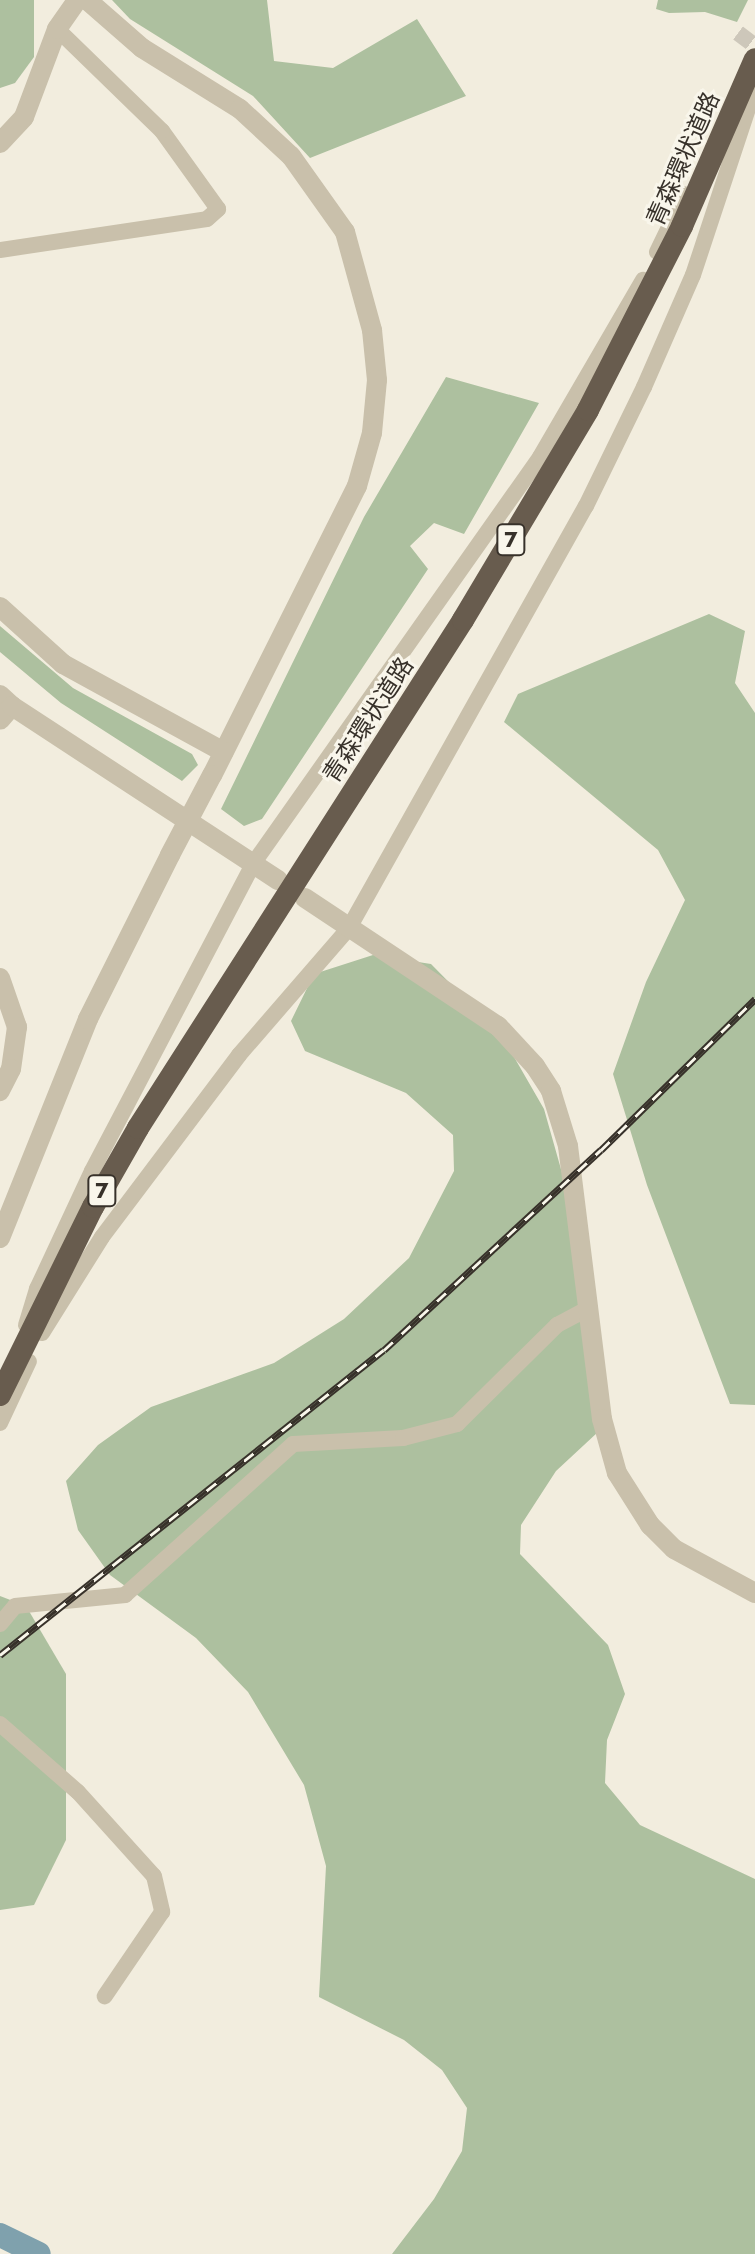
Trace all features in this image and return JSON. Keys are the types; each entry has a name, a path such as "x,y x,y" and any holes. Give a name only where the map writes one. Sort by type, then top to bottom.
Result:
{"highway":[{"name":"青森環状道路","path":"0,1395 17,1353 152,1105 463,620 588,410 676,238 755,58"}],"street":[{"path":"0,143 24,117 39,87 57,29 77,0"},
{"path":"0,1238 88,1019 357,486 372,433 377,380 372,330 345,232 291,156 240,109 142,48 87,0"},
{"path":"0,250 207,219 218,209 162,131 57,29"},
{"path":"17,1353 37,1289 92,1171 253,864 540,457 646,275 755,58"},
{"path":"0,1423 49,1319 102,1237 239,1055 349,928 586,506 644,387 693,275 755,87"},
{"path":"0,607 63,664 224,752"},
{"path":"4,707 278,880"},
{"path":"305,898 498,1026 535,1066 551,1091 568,1146 607,1447 631,1499 674,1549 755,1593"},
{"path":"0,978 17,1027 11,1069 0,1091"},
{"path":"0,1624 15,1606 125,1595 293,1444 403,1438 457,1424 557,1325 589,1308"},
{"path":"0,1724 78,1792 154,1876 162,1912 105,1996"}],"green space":[{"path":"0,0 34,0 34,57 15,83 0,88"},
{"path":"112,0 267,0 274,61 333,68 417,19 466,96 310,158 253,96 130,19"},
{"path":"658,0 748,0 737,22 705,12 669,13 656,9"},
{"path":"446,377 539,403 464,534 434,523 410,546 428,569 262,819 244,826 221,809 364,517"},
{"path":"709,614 745,631 735,683 755,713 755,1405 730,1404 647,1185 613,1074 646,982 685,900 658,850 504,722 518,694"},
{"path":"0,626 73,688 192,754 198,765 182,781 61,703 0,652"},
{"path":"373,955 431,964 502,1036 544,1109 579,1233 598,1432 556,1471 521,1525 520,1554 608,1645 625,1694 607,1740 605,1783 640,1825 755,1879 755,2254 392,2254 434,2199 462,2151 467,2108 442,2070 404,2040 319,1997 326,1866 304,1785 248,1692 196,1638 110,1575 78,1530 66,1481 98,1445 151,1407 274,1363 344,1319 409,1258 454,1171 453,1135 406,1093 305,1051 291,1021 314,974"},
{"path":"0,1596 26,1606 66,1674 66,1840 34,1905 0,1910"}],"waterway":[{"path":"0,2235 39,2254"}],"tunnel":[{"path":"738,33 755,46"}],"railway":[{"path":"0,1655 384,1350 601,1150 755,999"}]}
